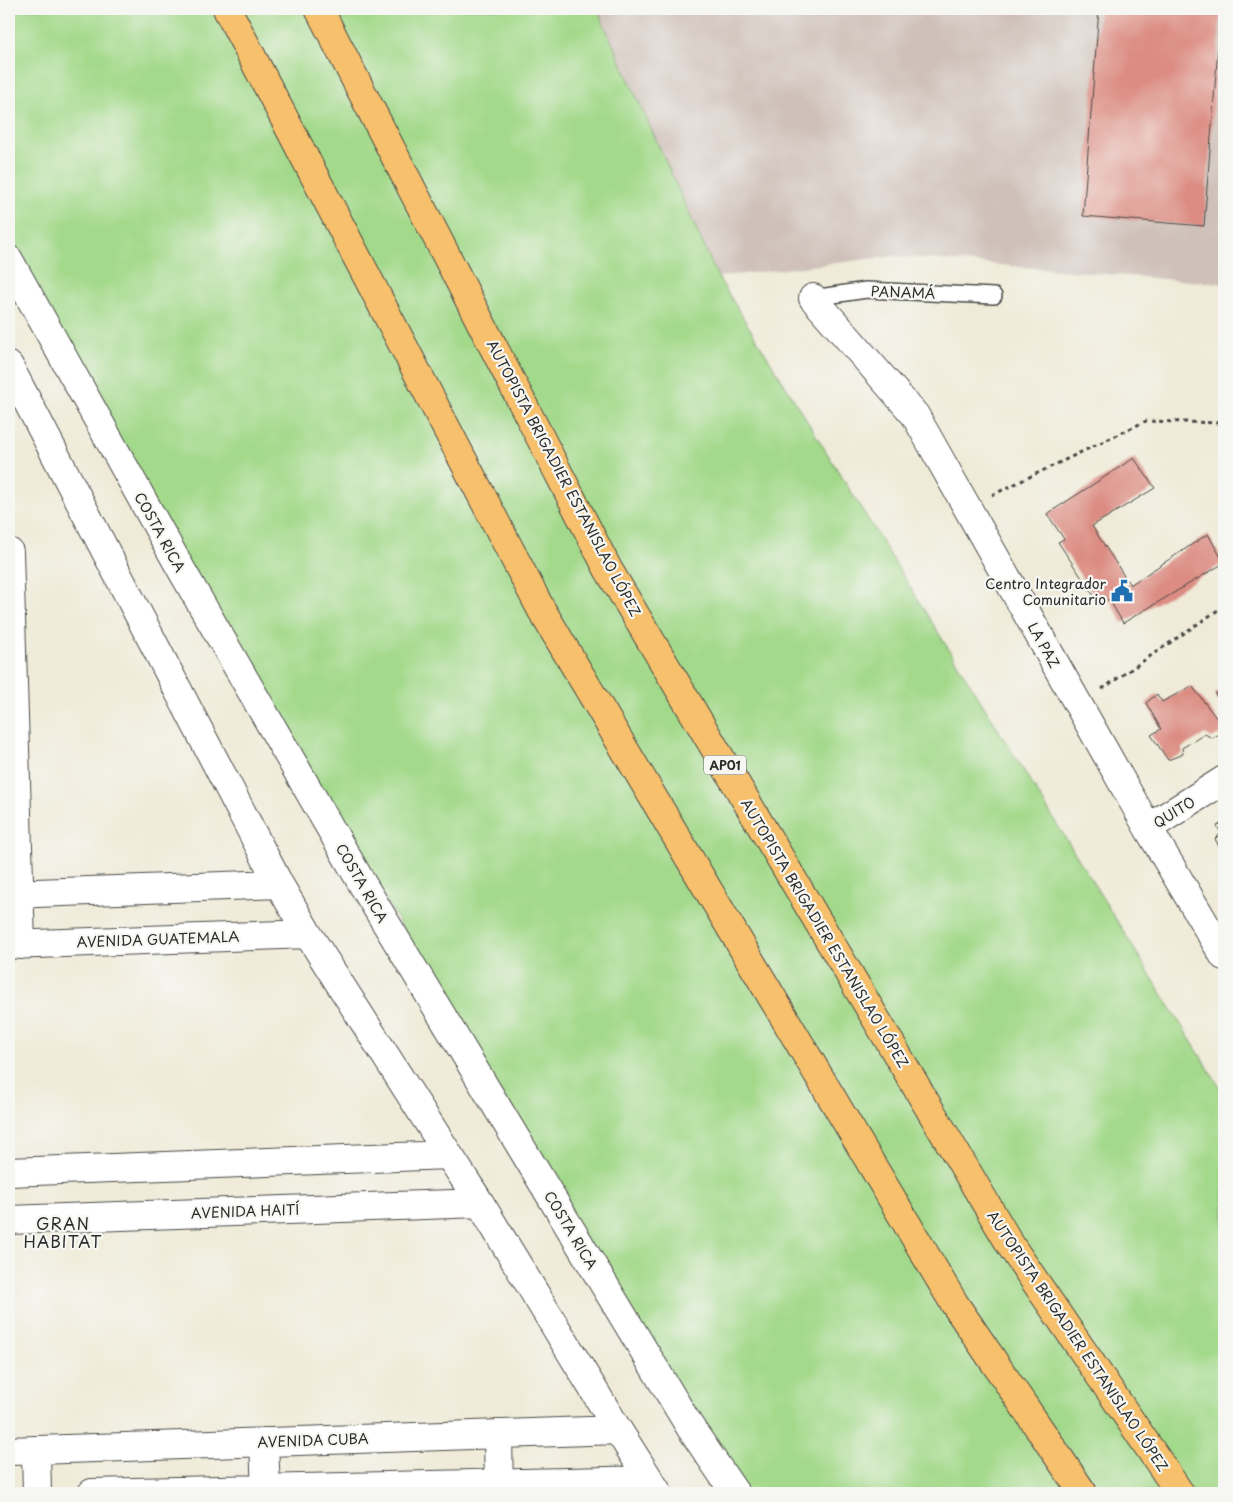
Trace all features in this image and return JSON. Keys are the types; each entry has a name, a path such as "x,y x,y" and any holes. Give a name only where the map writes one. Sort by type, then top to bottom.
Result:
{"highway":[{"path":"227,9 541,610 954,1303 1083,1493"},
{"name":"AUTOPISTA BRIGADIER ESTANISLAO LÓPEZ","path":"319,9 608,568 1013,1249 1180,1493"}],"street":[{"name":"COSTA RICA","path":"9,260 186,577 363,885 690,1427 735,1493"},
{"name":"LA PAZ","path":"813,298 914,415 1148,828 1224,956"},
{"path":"9,366 279,884 308,934 480,1203 654,1487"},
{"path":"9,552 15,945"},
{"name":"QUITO","path":"1148,828 1224,780"},
{"path":"14,894 279,884"},
{"name":"AVENIDA GUATEMALA","path":"15,945 308,934"},
{"path":"9,1172 449,1155"},
{"name":"AVENIDA HAITÍ","path":"9,1220 480,1203"},
{"name":"AVENIDA CUBA","path":"9,1450 618,1430"},
{"path":"498,1434 499,1489"},
{"path":"264,1442 265,1491"},
{"path":"36,1450 37,1493"},
{"path":"92,1493 654,1487"}],"lane":[{"name":"PANAMÁ","path":"813,298 866,290 994,296"}],"path":[{"path":"967,508 1146,421 1224,423"},
{"path":"1078,705 1224,606"}],"shaded area":[{"path":"597,9 1224,9 1224,284 894,256 718,277"}],"green space":[{"path":"9,9 597,9 718,277 1224,1094 1224,1493 735,1493 9,260"}],"building":[{"path":"1099,9 1221,9 1204,226 1083,216"},
{"path":"1134,458 1155,488 1092,526 1130,585 1208,534 1224,563 1123,623 1109,599 1100,605 1058,542 1064,539 1047,514"},
{"path":"1192,686 1224,728 1224,732 1212,738 1205,734 1182,748 1183,754 1168,760 1151,735 1161,729 1146,703 1157,694 1162,702"},
{"path":"1224,688 1224,709 1215,694"},
{"path":"1224,822 1224,856 1215,839 1221,833 1217,826"}],"place":[{"name":"Centro Integrador Comunitario","path":"1122,591"}],"district":[{"name":"GRAN HABITAT","path":"63,1232"}]}
